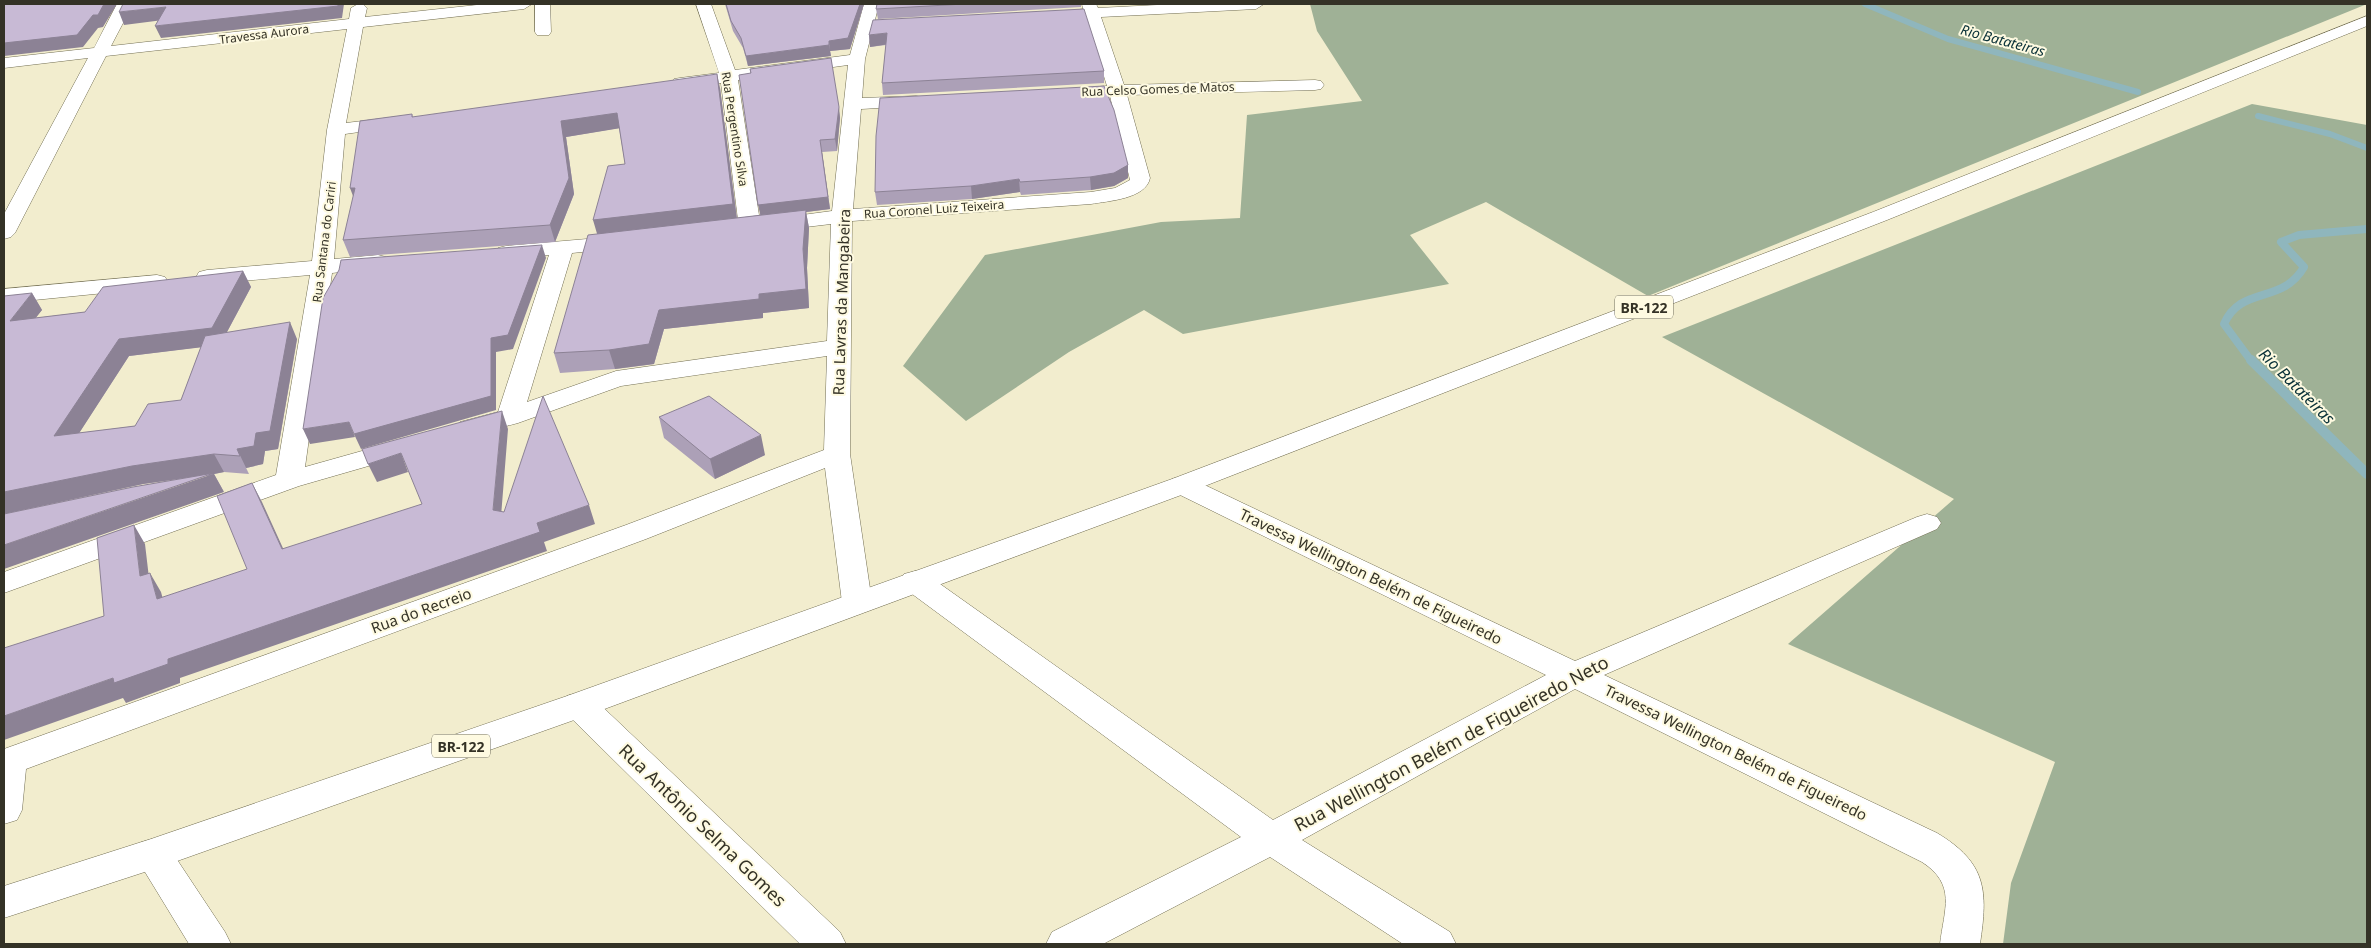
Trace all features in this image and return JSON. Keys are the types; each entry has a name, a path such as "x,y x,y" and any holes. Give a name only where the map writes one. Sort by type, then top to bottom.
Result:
{"main road":[{"path":"4,232 125,4"},
{"name":"Rua Santana do Cariri","path":"280,483 322,266 336,130 360,4"},
{"name":"Travessa Aurora","path":"4,63 98,54 524,4"},
{"path":"542,4 543,32"},
{"name":"Rua Pergentino Silva","path":"703,4 729,76 740,229"},
{"name":"Rua Lavras da Mangabeira","path":"857,602 837,454 842,216 857,59 877,26 872,4"},
{"path":"1062,14 1091,8 1256,4"},
{"path":"1091,8 1117,90"},
{"name":"BR-122","path":"4,902 153,854 579,705 1182,485 1880,216 2367,21"},
{"path":"660,86 857,59"},
{"name":"Rua Celso Gomes de Matos","path":"1078,92 1315,85"},
{"name":"Rua Coronel Luiz Teixeira","path":"740,229 842,216 1091,198 1129,190 1139,183 1140,178 1117,90"},
{"path":"852,104 930,100"},
{"path":"336,130 415,119"},
{"path":"485,254 562,249 641,240"},
{"path":"509,417 562,249"},
{"path":"4,296 322,266 399,261"},
{"path":"4,583 280,483 509,417 616,379 839,346"},
{"name":"Rua do Recreio","path":"6,762 626,535 837,454"},
{"path":"197,486 224,482 280,483"},
{"name":"Travessa Wellington Belém de Figueiredo","path":"1182,485 1906,833 1952,863 1959,873 1964,890 1965,911 1960,944"},
{"name":"Rua Wellington Belém de Figueiredo Neto","path":"1066,944 1271,839 1576,674 1927,523"},
{"path":"915,581 1271,839 1436,944"},
{"name":"Rua Antônio Selma Gomes","path":"579,705 826,944"},
{"path":"4,810 6,762"},
{"path":"153,854 211,944"}],"green space":[{"path":"1310,4 2367,4 1648,296 1486,202 1410,235 1449,284 1183,334 1144,310 1069,352 966,421 903,366 985,255 1161,222 1240,218 1247,115 1362,101 1317,31"},
{"path":"2252,104 2367,125 2367,944 2003,944 2011,883 2055,762 1788,644 1954,499 1662,337"}],"building":[{"path":"4,4 104,4 98,15 93,15 77,35 4,43"},
{"path":"123,4 338,4 338,6 155,26 166,7 119,12"},
{"path":"726,4 860,4 848,38 829,41 829,45 746,56 741,38 731,21"},
{"path":"877,4 964,4 876,9"},
{"path":"1084,9 1104,71 882,83 887,33 869,35 873,20"},
{"path":"831,58 839,107 835,139 820,140 828,197 758,205 739,75 751,73 750,69"},
{"path":"717,74 733,204 593,220 608,166 625,164 617,113 561,121 569,178 550,225 343,240 355,188 350,188 360,121 412,114 412,117"},
{"path":"1104,86 1114,110 1128,165 1114,173 1090,177 1020,182 1019,179 971,186 875,192 876,136 880,98"},
{"path":"806,210 803,249 806,289 759,294 759,299 659,310 649,344 609,350 554,353 588,235"},
{"path":"542,245 508,335 491,338 491,396 354,434 349,422 303,429 323,298 339,270 341,260"},
{"path":"243,271 212,328 119,339 54,436 135,426 148,404 181,400 205,336 290,322 270,431 256,433 254,446 237,449 240,456 214,454 132,466 4,492 4,296 32,293 10,321 85,312 103,287"},
{"path":"543,396 589,505 537,523 540,532 168,659 168,664 114,683 113,678 4,716 4,648 104,616 97,538 134,525 140,576 150,573 157,599 247,569 217,496 252,483 282,549 422,504 401,453 368,464 362,449 502,411 493,510 504,512"},
{"path":"709,396 761,435 710,459 659,417"},
{"path":"214,473 4,545 4,514 133,487"}],"waterway":[{"name":"Rio Batateiras","path":"1865,4 1948,39 2138,92"},
{"name":"Rio Batateiras","path":"2258,116 2330,134 2367,148"},
{"name":"Rio Batateiras","path":"2252,362 2224,324 2231,312 2241,304 2285,286 2295,279 2304,267 2281,242 2299,235 2367,229"},
{"name":"Rio Batateiras","path":"2251,360 2367,474"}]}
